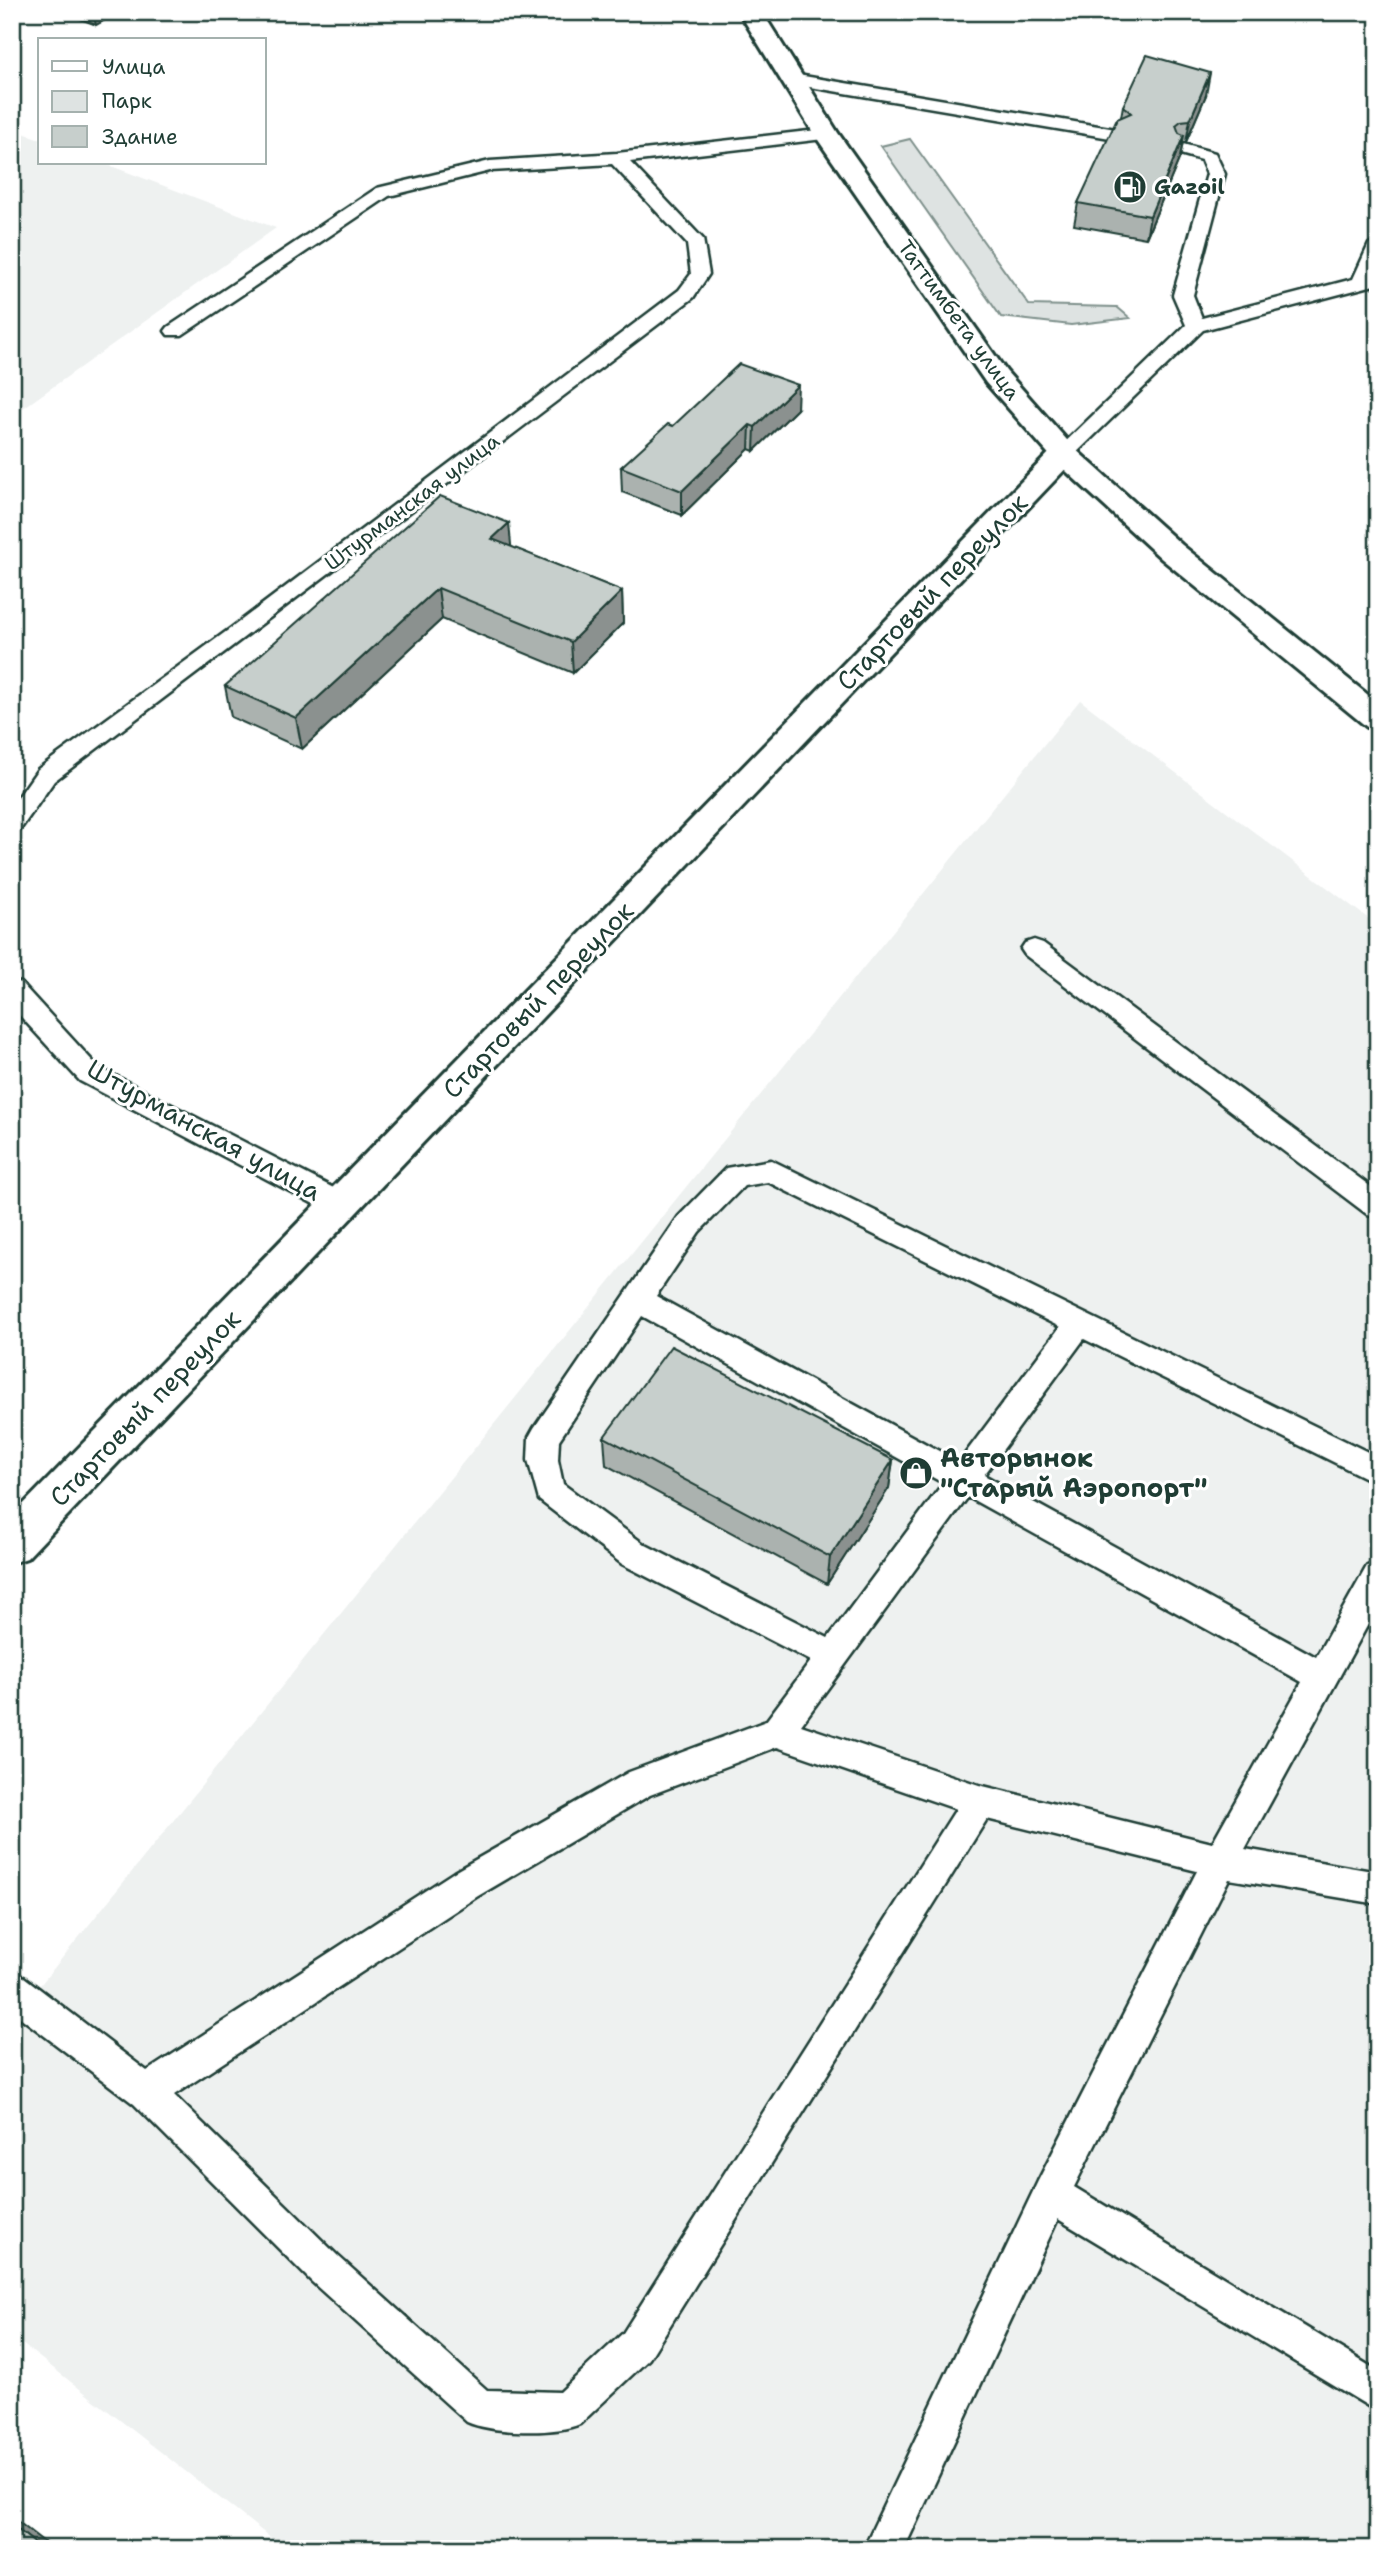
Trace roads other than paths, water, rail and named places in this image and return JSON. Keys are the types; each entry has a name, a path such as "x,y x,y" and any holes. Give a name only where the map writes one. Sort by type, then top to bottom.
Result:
{"street":[{"name":"Таттимбета улица","path":"750,12 826,134 996,377 1064,454 1172,552 1378,720"},
{"name":"Стартовый переулок","path":"12,1545 1064,454"}],"lane":[{"path":"792,79 1116,134"},
{"path":"175,331 383,192 490,166 617,158 826,134"},
{"path":"1184,149 1209,158 1216,174 1183,295 1196,326"},
{"name":"Штурманская улица","path":"12,824 46,775 239,633 685,294 700,274 696,243 617,158"},
{"path":"1064,454 1196,326 1370,280 1378,244"},
{"path":"1034,949 1378,1207"},
{"name":"Штурманская улица","path":"12,990 89,1074 341,1205"},
{"path":"834,1656 633,1554 550,1491 542,1460 544,1437 689,1224 736,1176 771,1171 1378,1471"},
{"path":"638,1300 1322,1677"},
{"path":"146,2092 466,1884 640,1783 777,1732 1079,1323"},
{"path":"883,2549 1051,2194 1220,1861 1378,1576"},
{"path":"777,1732 979,1801 1220,1861 1378,1888"},
{"path":"12,1989 146,2092 325,2269 480,2409 567,2411 636,2346 979,1801"},
{"path":"1051,2194 1378,2393"}],"place":[{"name":"Gazoil","path":"1130,187"},
{"name":"Авторынок \"Старый Аэропорт\"","path":"916,1473"}]}
